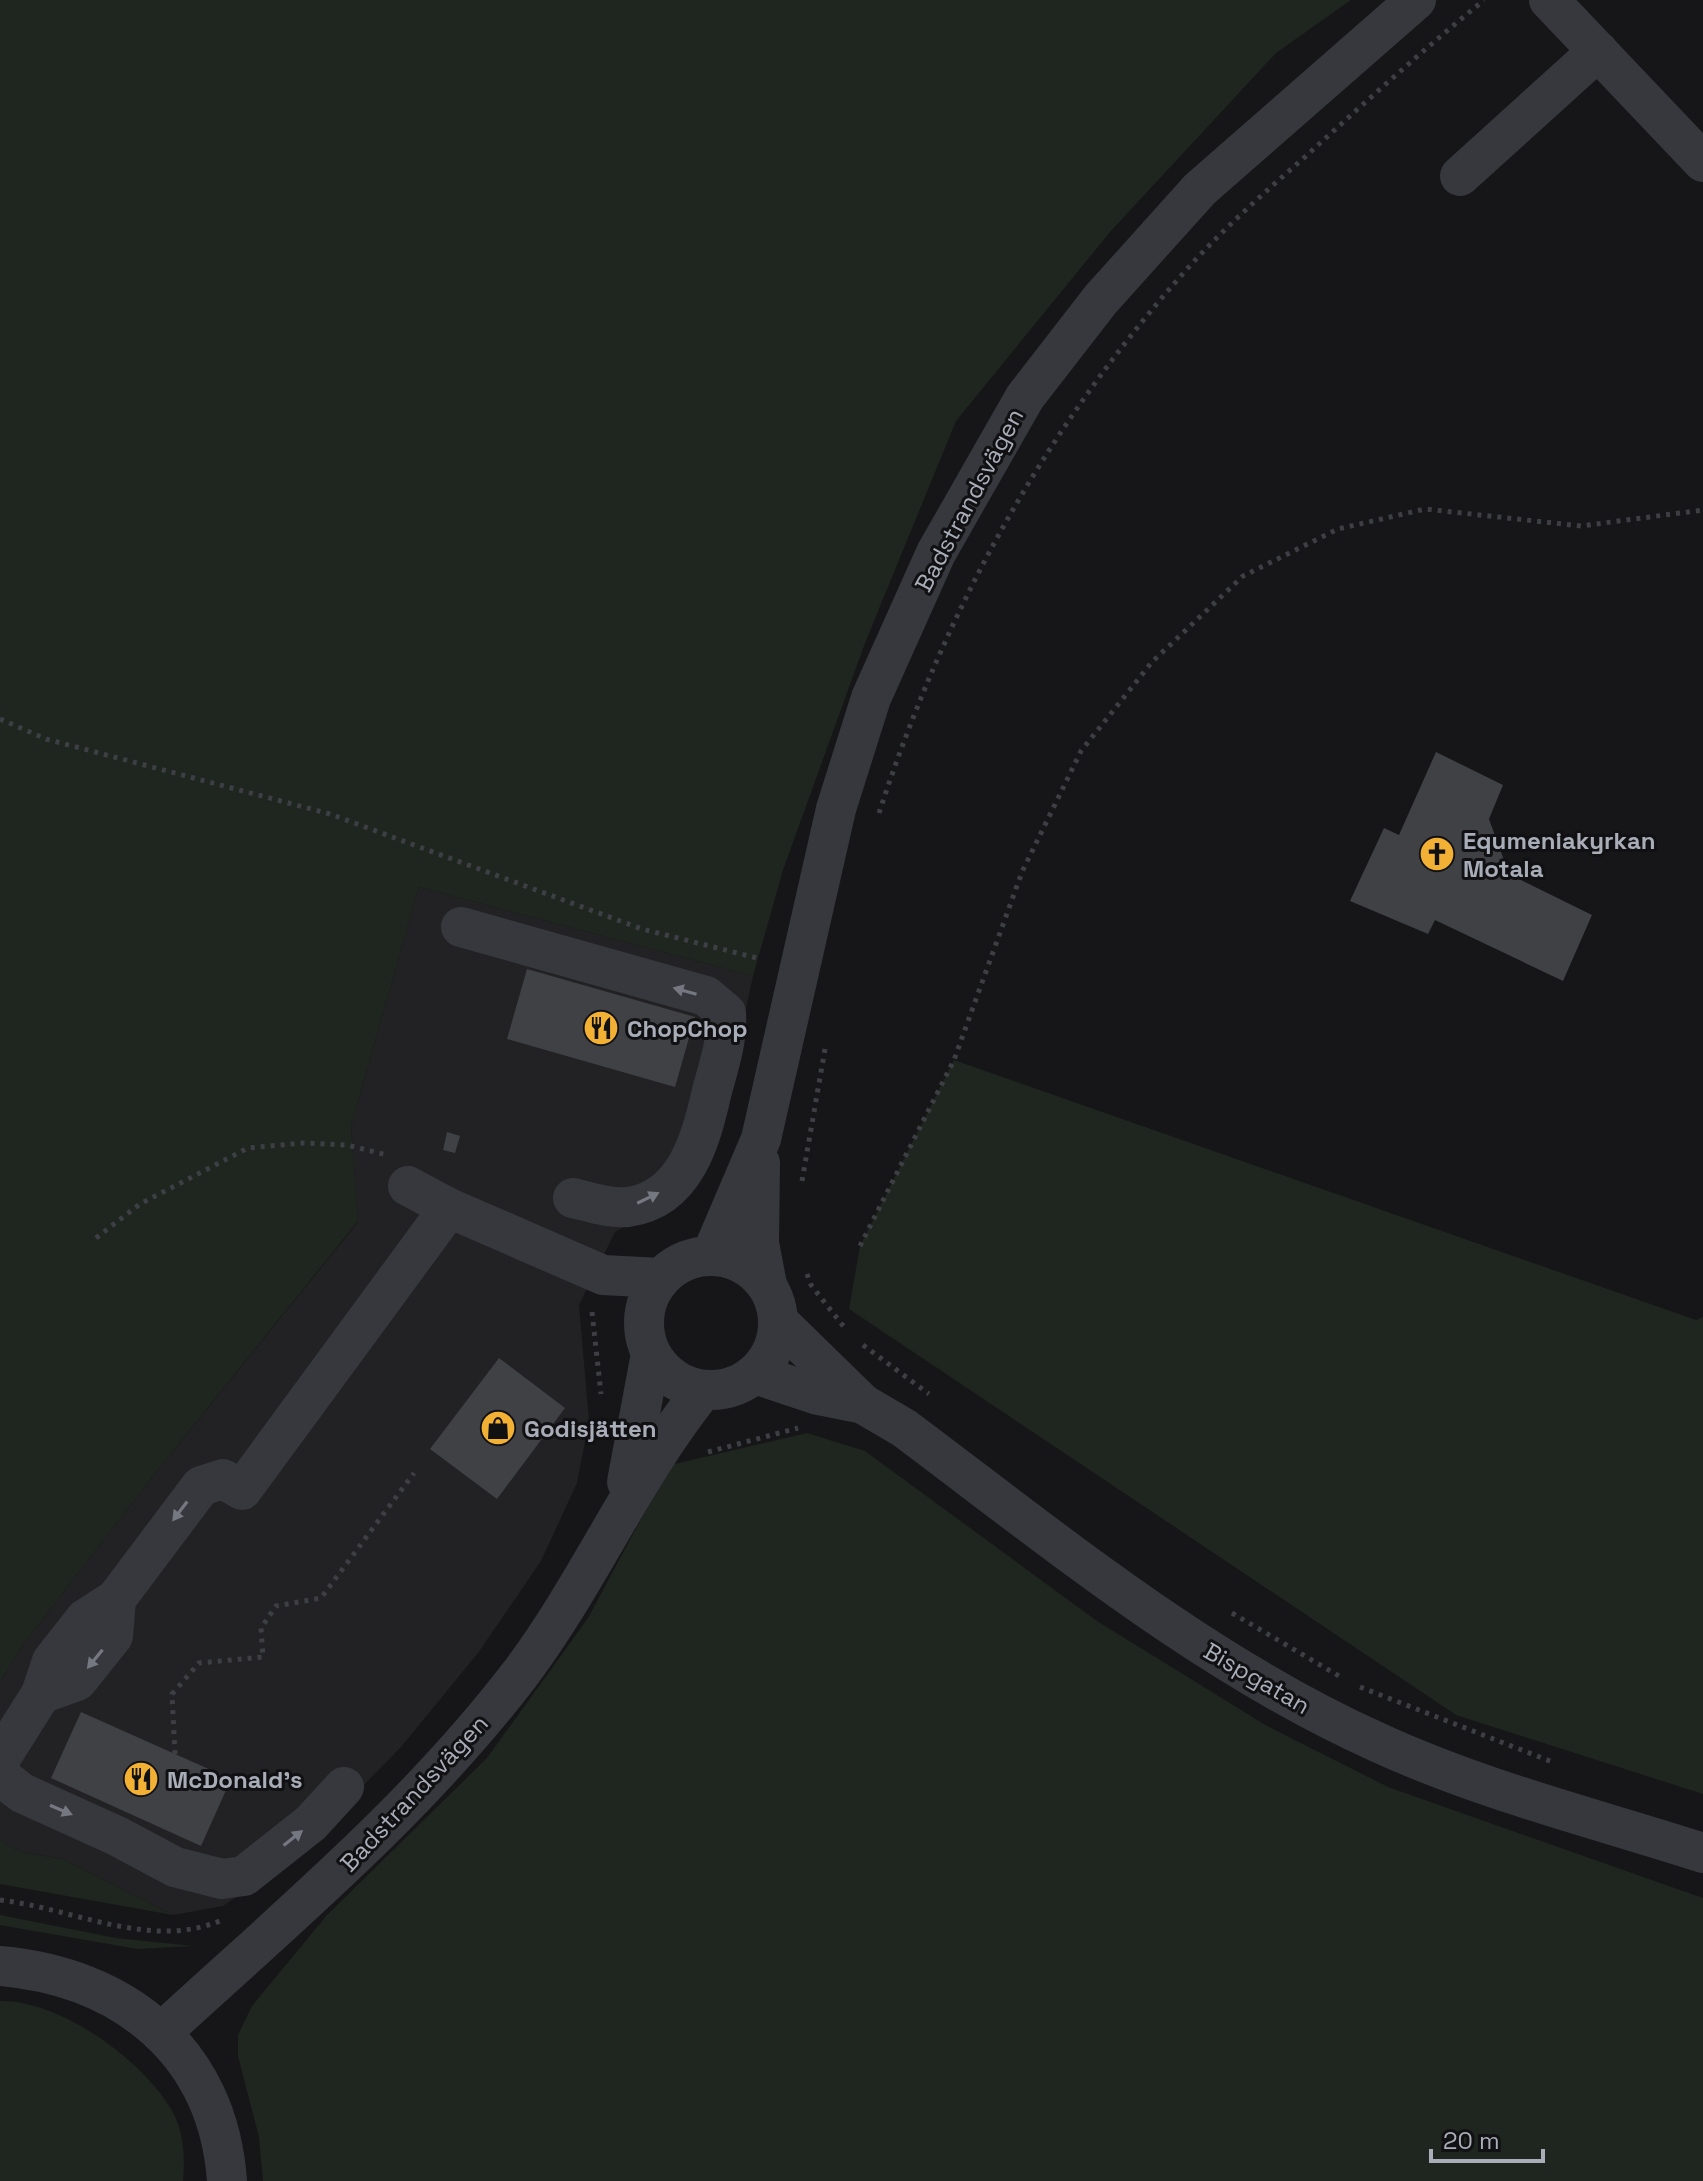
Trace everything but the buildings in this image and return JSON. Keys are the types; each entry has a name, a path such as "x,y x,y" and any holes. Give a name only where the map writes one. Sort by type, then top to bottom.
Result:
{"street":[{"name":"Badstrandsvägen","path":"779,1322 767,1285 759,1243 761,1139 836,809 871,698 936,553 1025,397 1101,299 1200,189 1416,0"},
{"path":"1549,0 1703,162"},
{"path":"1460,176 1598,51"},
{"path":"461,927 706,996 726,1013 727,1030 704,1125 693,1157 678,1180 649,1200 627,1207 573,1198"},
{"name":"Badstrandsvägen","path":"711,1256 761,1139"},
{"path":"399,1171 449,1208 603,1275 660,1278 692,1258 711,1256 733,1259 752,1269 767,1285"},
{"path":"0,1759 41,1694 52,1661 85,1619 116,1599 201,1486 223,1479 242,1490 449,1208"},
{"path":"603,1275 648,1337 673,1379 703,1390 731,1387 755,1374 776,1342 779,1322"},
{"name":"Badstrandsvägen","path":"652,1437 649,1297 660,1278"},
{"name":"Bispgatan","path":"779,1322 835,1368 863,1404 904,1428 1200,1645 1295,1701 1377,1743 1464,1777 1703,1853"},
{"name":"Bispgatan","path":"755,1374 835,1368"},
{"name":"Badstrandsvägen","path":"161,2033 398,1817 472,1737 573,1598 620,1514 652,1437 703,1390"},
{"path":"0,1768 0,1776 22,1793 117,1836 175,1867 222,1879 244,1876 311,1823 344,1787"},
{"path":"0,1966 36,1969 95,1989 161,2033 183,2057 216,2116 224,2143 227,2181"}],"path":[{"path":"874,829 924,687 970,584 1033,471 1107,364 1188,268 1235,220 1484,0"},
{"path":"860,1246 954,1060 1022,872 1081,751 1152,662 1243,576 1338,529 1425,509 1581,526 1703,510"},
{"path":"758,1205 799,1208 805,1153 828,1033"},
{"path":"96,1238 140,1204 248,1148 303,1143 347,1145 399,1171"},
{"path":"603,1275 591,1305 603,1426 652,1437 682,1450 705,1452 790,1433 806,1421 835,1368 805,1264"},
{"path":"835,1368 933,1397"},
{"path":"175,1754 172,1694 199,1663 263,1657 261,1628 276,1606 321,1598 414,1473"},
{"path":"1228,1611 1352,1683 1437,1719 1570,1768"},
{"path":"0,1900 75,1913 126,1930 188,1928 228,1917"}],"shaded area":[{"path":"0,0 1351,0 1276,53 1110,232 956,421 865,643 783,870 753,976 419,887 351,1126 358,1221 157,1471 22,1646 0,1682"},
{"path":"419,887 753,976 728,1091 695,1187 615,1232 579,1305 589,1421 577,1483 541,1561 478,1653 401,1747 323,1827 269,1874 223,1906 173,1915 63,1859 21,1852 0,1840 0,1682 22,1646 157,1471 358,1222 351,1126"},
{"path":"954,1060 1696,1320 1703,1317 1703,1794 1456,1715 849,1309 860,1246"},
{"path":"807,1433 865,1451 1097,1621 1267,1726 1388,1787 1703,1898 1703,2181 263,2181 259,2137 238,2056 238,2035 252,2006 327,1915 487,1758 588,1618 670,1465"},
{"path":"0,1840 21,1852 63,1859 173,1915 0,1884"},
{"path":"0,1915 116,1938 193,1946 137,1949 0,1925"},
{"path":"0,2001 48,2010 73,2022 97,2036 140,2071 158,2090 179,2126 183,2144 183,2181 0,2181"}],"place":[{"name":"Equmeniakyrkan Motala","path":"1437,854"},
{"name":"ChopChop","path":"601,1028"},
{"name":"Godisjätten","path":"498,1428"},
{"name":"McDonald's","path":"141,1779"}]}
